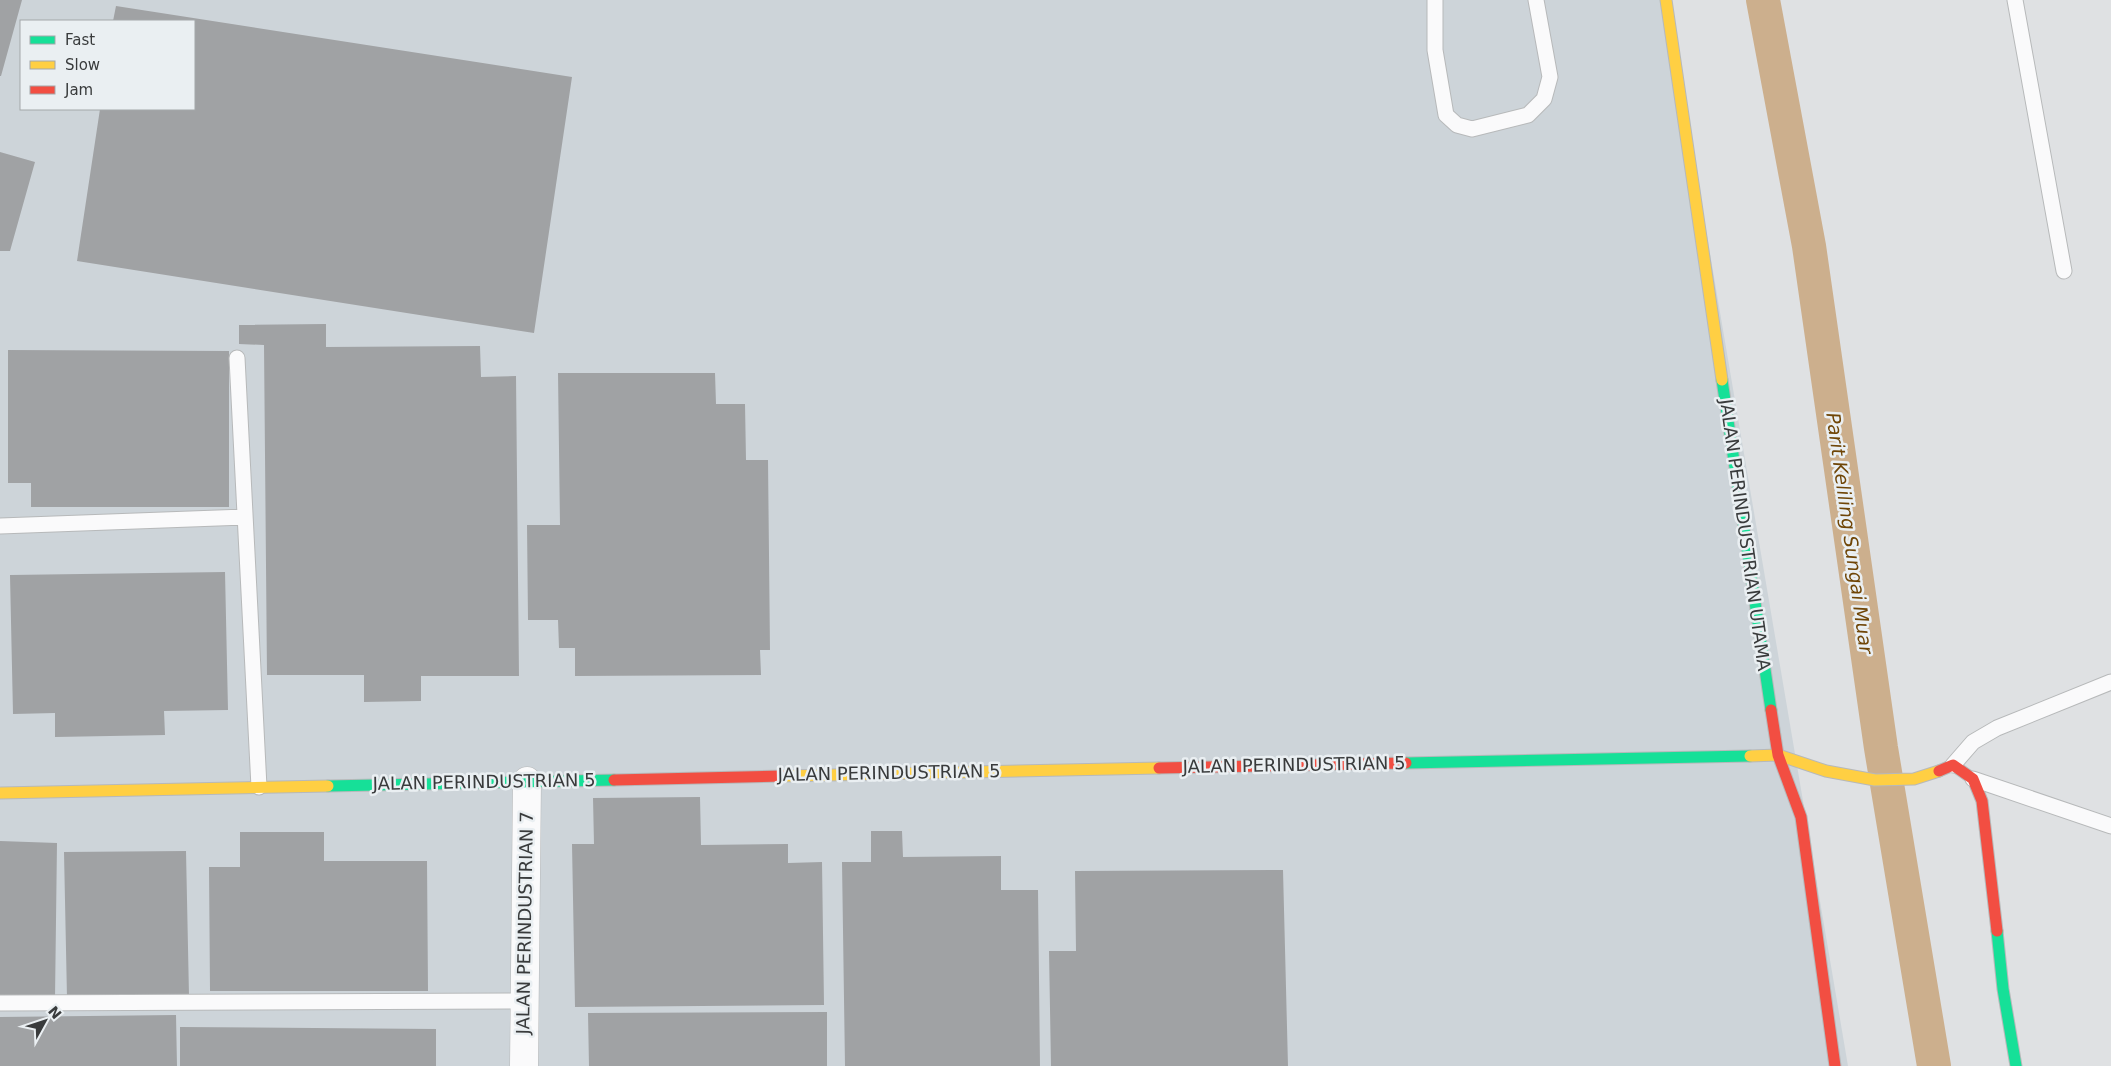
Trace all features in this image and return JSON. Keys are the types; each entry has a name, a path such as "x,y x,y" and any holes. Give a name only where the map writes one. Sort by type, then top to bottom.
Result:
{"street":[{"name":"JALAN PERINDUSTRIAN UTAMA","path":"1666,0 1778,755 1801,817 1835,1066"},
{"path":"1778,755 1805,765 1864,781 1911,780 1953,765 1973,778 1982,801 2003,989 2016,1066"},
{"name":"JALAN PERINDUSTRIAN 5","path":"0,793 1778,755"},
{"name":"JALAN PERINDUSTRIAN 7","path":"524,1066 527,781"}],"lane":[{"path":"1435,0 1435,50 1446,115 1457,125 1472,129 1528,115 1544,98 1550,77 1536,0"},
{"path":"2015,0 2064,271"},
{"path":"237,358 259,788"},
{"path":"0,526 245,517"},
{"path":"1953,765 1973,742 1997,728 2111,682"},
{"path":"1973,778 2111,826"},
{"path":"0,1003 524,1001"}],"shaded area":[{"path":"0,0 1667,0 1848,1066 0,1066"}],"building":[{"path":"0,0 22,0 1,76 0,76"},
{"path":"116,6 572,77 534,333 77,261 100,110 195,110 195,20 113,20"},
{"path":"0,152 35,162 10,251 0,251"},
{"path":"326,324 326,347 480,346 481,377 516,376 519,676 421,676 421,701 364,702 364,675 267,675 264,345 239,344 239,325"},
{"path":"8,350 229,351 229,507 31,507 31,483 8,483"},
{"path":"558,373 715,373 716,404 745,404 746,460 768,460 770,650 760,650 761,675 575,676 575,648 559,648 558,620 528,620 527,525 560,525"},
{"path":"225,572 228,710 164,711 165,735 55,737 55,713 13,714 10,575"},
{"path":"700,797 701,845 788,844 788,863 822,862 824,1005 575,1007 572,844 594,844 593,798"},
{"path":"871,831 902,831 903,857 1001,856 1001,890 1038,890 1040,1066 845,1066 842,862 871,862"},
{"path":"240,832 324,832 324,861 427,861 428,991 210,991 209,867 240,867"},
{"path":"0,841 57,843 55,998 0,997"},
{"path":"186,851 189,996 67,998 64,852"},
{"path":"1283,870 1288,1066 1051,1066 1049,951 1076,951 1075,871"},
{"path":"827,1012 827,1066 589,1066 588,1013"},
{"path":"176,1015 177,1066 0,1066 0,1017"},
{"path":"180,1027 436,1029 436,1066 180,1066"}],"waterway":[{"name":"Parit Keliling Sungai Muar","path":"1763,0 1809,246 1881,748 1934,1066"}],"traffic: fast":[{"path":"1722,380 1771,710"},
{"path":"1406,763 1750,756"},
{"path":"328,786 614,780"},
{"path":"1997,931 2003,989 2016,1066"}],"traffic: slow":[{"path":"1666,0 1722,380"},
{"path":"1750,756 1778,755 1826,771 1875,780 1914,779 1939,771"},
{"path":"783,776 1159,768"},
{"path":"0,793 328,786"}],"traffic: jam":[{"path":"1771,710 1778,755 1801,817 1835,1066"},
{"path":"1159,768 1406,763"},
{"path":"1939,771 1953,765 1973,779 1982,801 1997,931"},
{"path":"614,780 783,776"}]}
